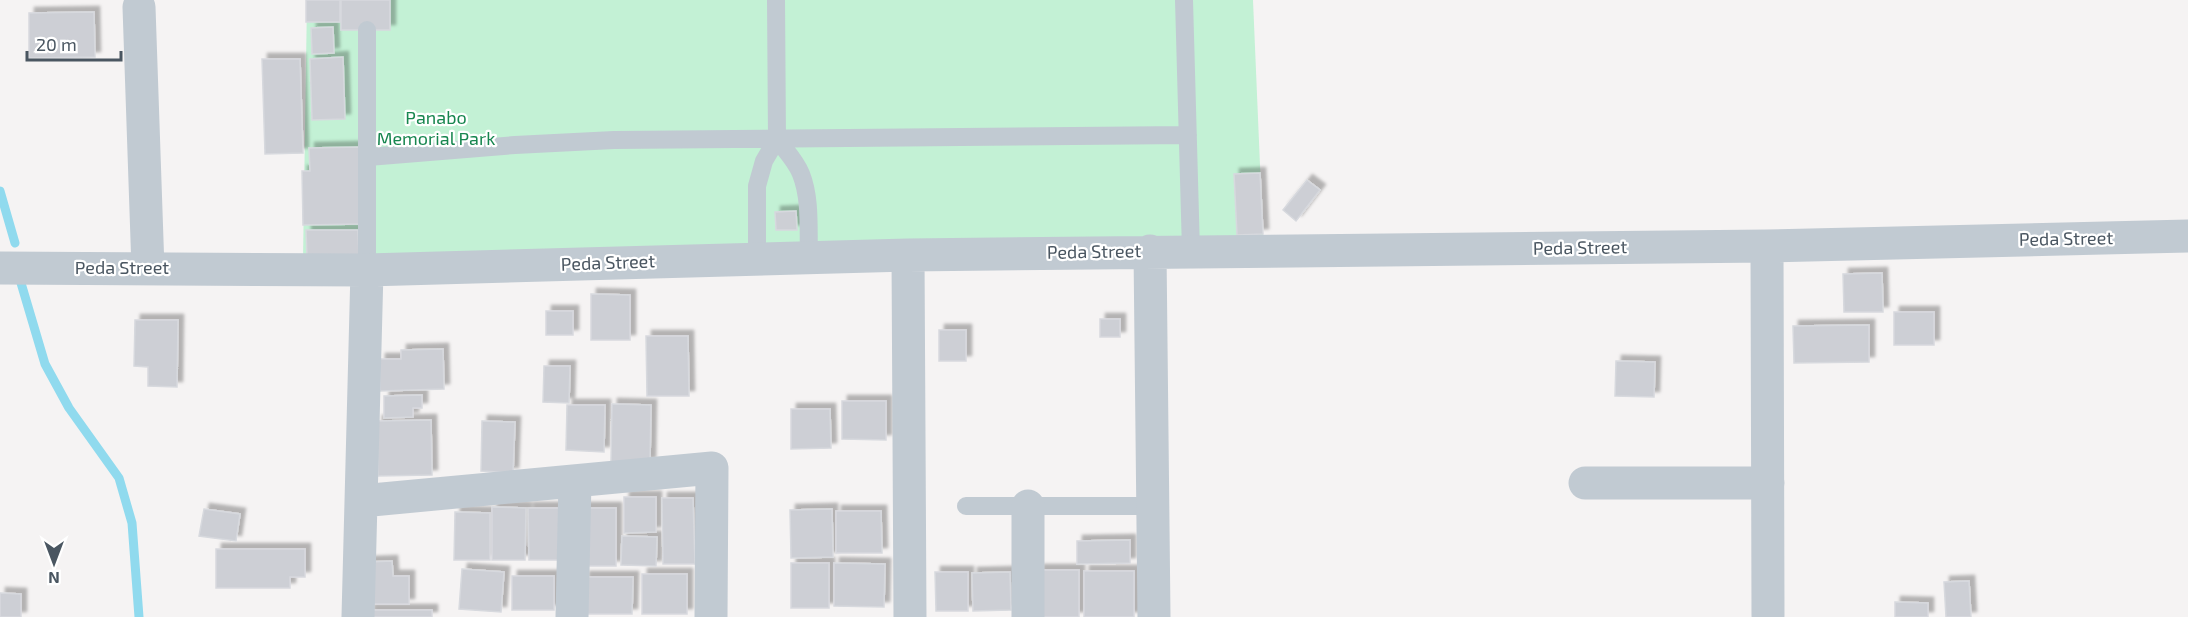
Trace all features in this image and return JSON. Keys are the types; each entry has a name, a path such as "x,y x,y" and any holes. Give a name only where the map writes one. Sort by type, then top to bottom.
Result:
{"street":[{"path":"139,7 148,269"},
{"name":"Peda Street","path":"0,268 367,270 908,255 1767,246 2188,236"},
{"path":"1767,246 1768,615"},
{"path":"1150,251 1154,617"},
{"path":"908,255 910,617"},
{"path":"358,617 367,270"},
{"path":"361,501 712,468 711,617"},
{"path":"572,617 574,481"},
{"path":"1585,483 1768,483"},
{"path":"1028,506 1028,617"}],"lane":[{"path":"757,258 757,186 764,162 777,139 776,0"},
{"path":"1184,0 1191,251"},
{"path":"367,30 367,270"},
{"path":"368,157 515,145 614,140 1188,135"},
{"path":"777,139 801,172 807,199 809,257"},
{"path":"966,506 1153,506"}],"green space":[{"name":"Panabo Memorial Park","path":"307,0 1253,0 1263,236 303,261"}],"building":[{"path":"306,0 340,0 340,22 306,22"},
{"path":"341,0 390,0 390,30 341,30"},
{"path":"94,12 95,57 29,58 29,13"},
{"path":"333,27 334,53 312,54 311,28"},
{"path":"343,57 345,119 312,120 310,59"},
{"path":"262,59 300,59 303,153 265,154"},
{"path":"359,147 361,224 303,225 302,171 310,171 309,148"},
{"path":"1260,173 1263,234 1237,235 1234,174"},
{"path":"1307,180 1320,190 1296,221 1283,210"},
{"path":"796,211 797,230 776,230 775,212"},
{"path":"306,230 358,230 359,257 307,258"},
{"path":"1882,273 1883,312 1844,312 1843,274"},
{"path":"591,294 630,295 630,340 591,340"},
{"path":"546,311 573,311 573,335 546,335"},
{"path":"1894,312 1934,312 1934,345 1894,345"},
{"path":"1100,319 1120,319 1120,337 1100,337"},
{"path":"135,320 178,320 177,387 148,386 148,367 134,366"},
{"path":"1869,325 1869,362 1794,363 1793,326"},
{"path":"939,330 966,330 966,361 939,361"},
{"path":"646,336 688,336 689,396 647,396"},
{"path":"443,349 444,389 380,391 380,359 401,359 401,350"},
{"path":"1616,361 1655,362 1654,397 1615,396"},
{"path":"544,366 570,366 569,403 543,402"},
{"path":"422,395 422,408 413,408 413,417 384,418 384,396"},
{"path":"842,401 886,401 886,440 842,439"},
{"path":"612,404 651,405 650,463 611,462"},
{"path":"567,405 605,405 604,452 566,450"},
{"path":"791,409 830,409 831,448 791,449"},
{"path":"431,420 432,475 378,476 377,421"},
{"path":"482,421 515,422 513,473 481,471"},
{"path":"624,497 656,497 656,532 624,533"},
{"path":"662,498 693,498 695,564 663,564"},
{"path":"492,507 526,508 525,560 492,560"},
{"path":"528,508 561,508 562,560 529,560"},
{"path":"582,508 616,508 616,566 582,566"},
{"path":"204,509 240,514 236,541 199,536"},
{"path":"832,509 833,557 791,558 790,510"},
{"path":"836,511 881,511 882,553 836,553"},
{"path":"455,512 490,513 490,560 454,560"},
{"path":"622,536 657,537 656,566 621,565"},
{"path":"1130,540 1130,563 1077,564 1077,541"},
{"path":"216,549 305,549 305,577 290,577 290,588 216,588"},
{"path":"392,561 393,576 409,576 409,604 369,604 368,562"},
{"path":"791,563 829,563 829,608 791,608"},
{"path":"834,563 885,564 884,607 834,606"},
{"path":"462,569 504,572 501,612 459,609"},
{"path":"1038,570 1079,570 1079,617 1038,617"},
{"path":"1084,571 1134,571 1134,617 1084,617"},
{"path":"935,572 968,572 968,611 936,611"},
{"path":"1010,572 1011,610 973,611 972,573"},
{"path":"642,574 687,574 687,614 642,614"},
{"path":"512,576 554,576 554,610 512,610"},
{"path":"584,577 633,577 632,614 584,614"},
{"path":"1969,581 1971,617 1946,617 1944,582"},
{"path":"0,593 21,594 21,617 0,617"},
{"path":"1895,602 1928,603 1928,617 1895,617"},
{"path":"369,610 432,610 432,617 369,617"}],"waterway":[{"path":"0,191 15,243"},
{"path":"21,283 45,364 69,408 119,478 132,523 139,617"}]}
